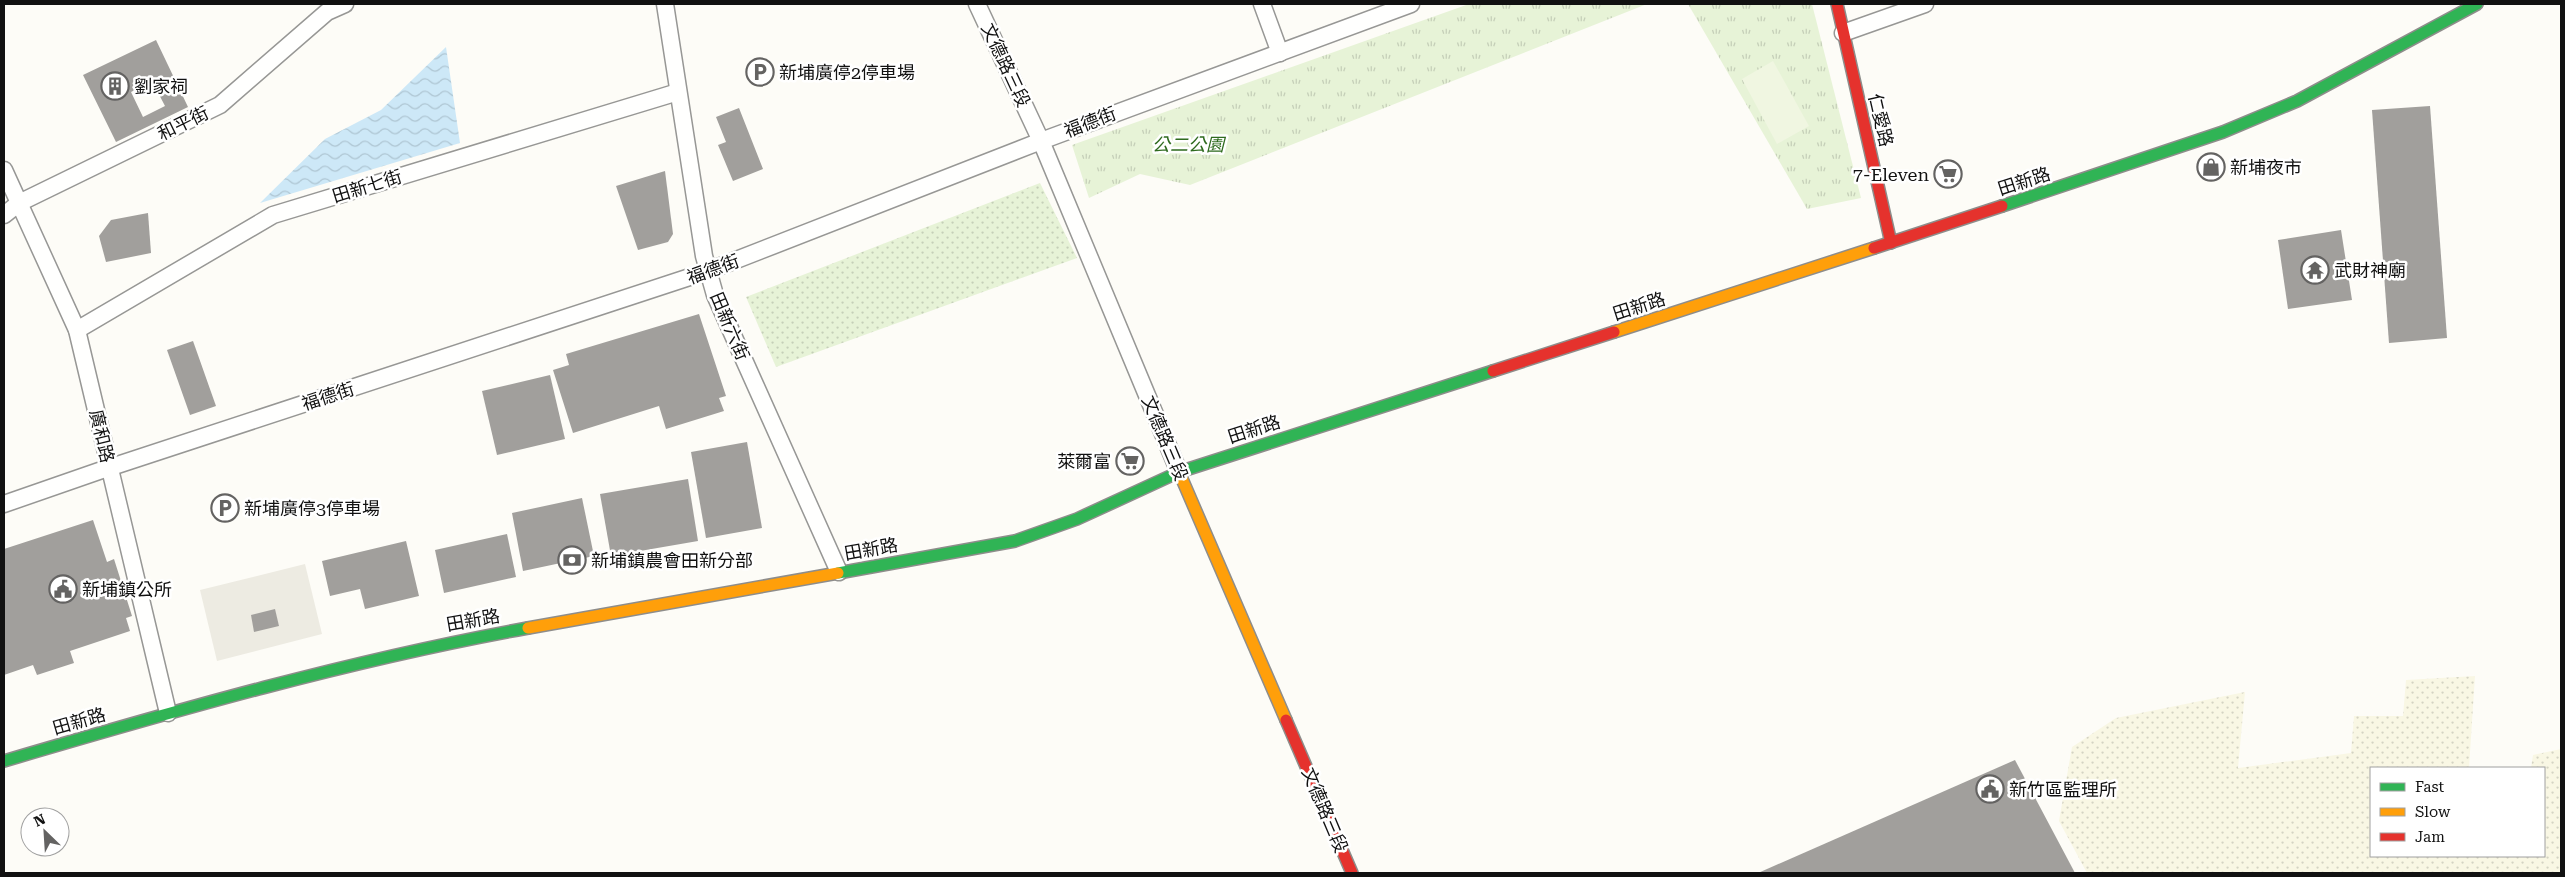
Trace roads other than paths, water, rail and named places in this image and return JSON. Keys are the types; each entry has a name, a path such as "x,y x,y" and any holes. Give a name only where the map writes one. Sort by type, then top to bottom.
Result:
{"main road":[{"name":"仁愛路","path":"1837,4 1891,243"},
{"name":"田新路","path":"4,761 168,713 433,645 1015,540 1077,519 1179,472 1891,243 2232,128 2297,101 2477,4"},
{"name":"文德路三段","path":"1179,472 1352,873"}],"street":[{"name":"和平街","path":"4,215 19,203 220,105 326,12 345,4"},
{"name":"田新六街","path":"665,4 708,271 715,296 839,572"},
{"name":"文德路三段","path":"977,4 1041,141 1179,472"},
{"path":"1262,4 1280,53"},
{"name":"福德街","path":"4,504 109,467 708,271 1041,141 1411,4"},
{"path":"1843,33 1925,4"},
{"name":"田新七街","path":"77,330 273,215 678,92"},
{"name":"廣和路","path":"4,170 77,330 168,713"}],"water":[{"path":"446,47 460,143 260,203 325,139 381,110"}],"place":[{"name":"新埔廣停2停車場","path":"760,72"},
{"name":"劉家祠","path":"115,86"},
{"name":"新埔夜市","path":"2211,167"},
{"name":"7-Eleven","path":"1948,174"},
{"name":"武財神廟","path":"2315,270"},
{"name":"萊爾富","path":"1130,461"},
{"name":"新埔廣停3停車場","path":"225,508"},
{"name":"新埔鎮農會田新分部","path":"572,560"},
{"name":"新埔鎮公所","path":"63,589"},
{"name":"新竹區監理所","path":"1990,789"}],"park label":[{"name":"公二公園","path":"1188,144"}]}
